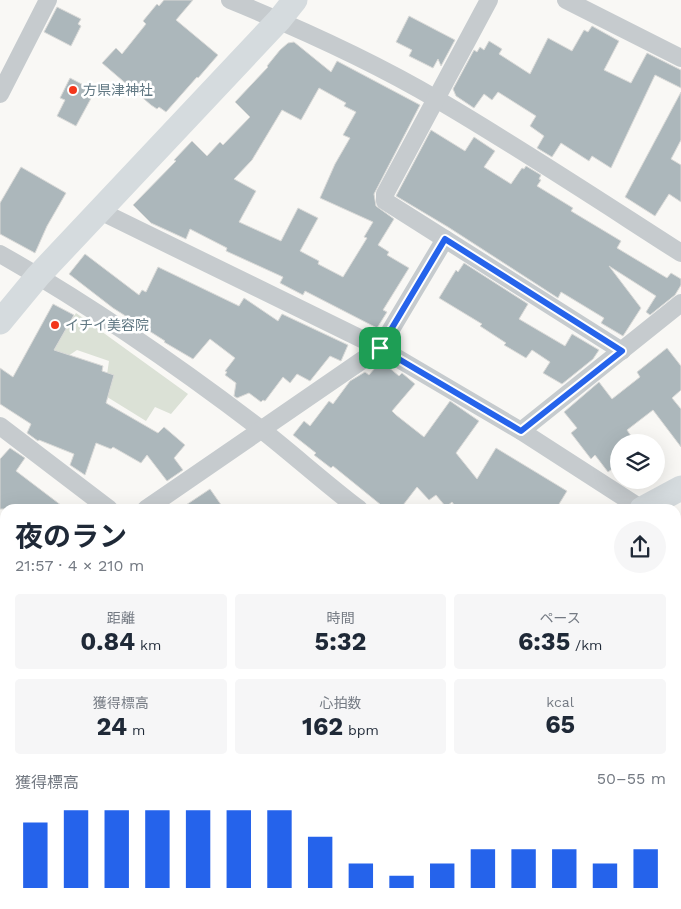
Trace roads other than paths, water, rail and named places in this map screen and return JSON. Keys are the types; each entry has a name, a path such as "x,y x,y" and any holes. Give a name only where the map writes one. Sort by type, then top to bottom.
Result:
{"street":[{"path":"0,94 5,73 48,0"},
{"path":"230,0 279,20 375,66 437,99 681,253"},
{"path":"0,322 38,276 279,20 295,0"},
{"path":"490,0 385,194 385,201 622,351"},
{"path":"566,0 681,58"},
{"path":"100,211 380,348 521,431 634,504"},
{"path":"153,504 380,348 445,239"},
{"path":"0,254 141,340 262,431 354,504"},
{"path":"521,431 681,303"},
{"path":"0,426 102,504"},
{"path":"651,504 681,488"}],"place":[{"name":"方県津神社","path":"73,90"},
{"name":"イチイ美容院","path":"55,325"}]}
